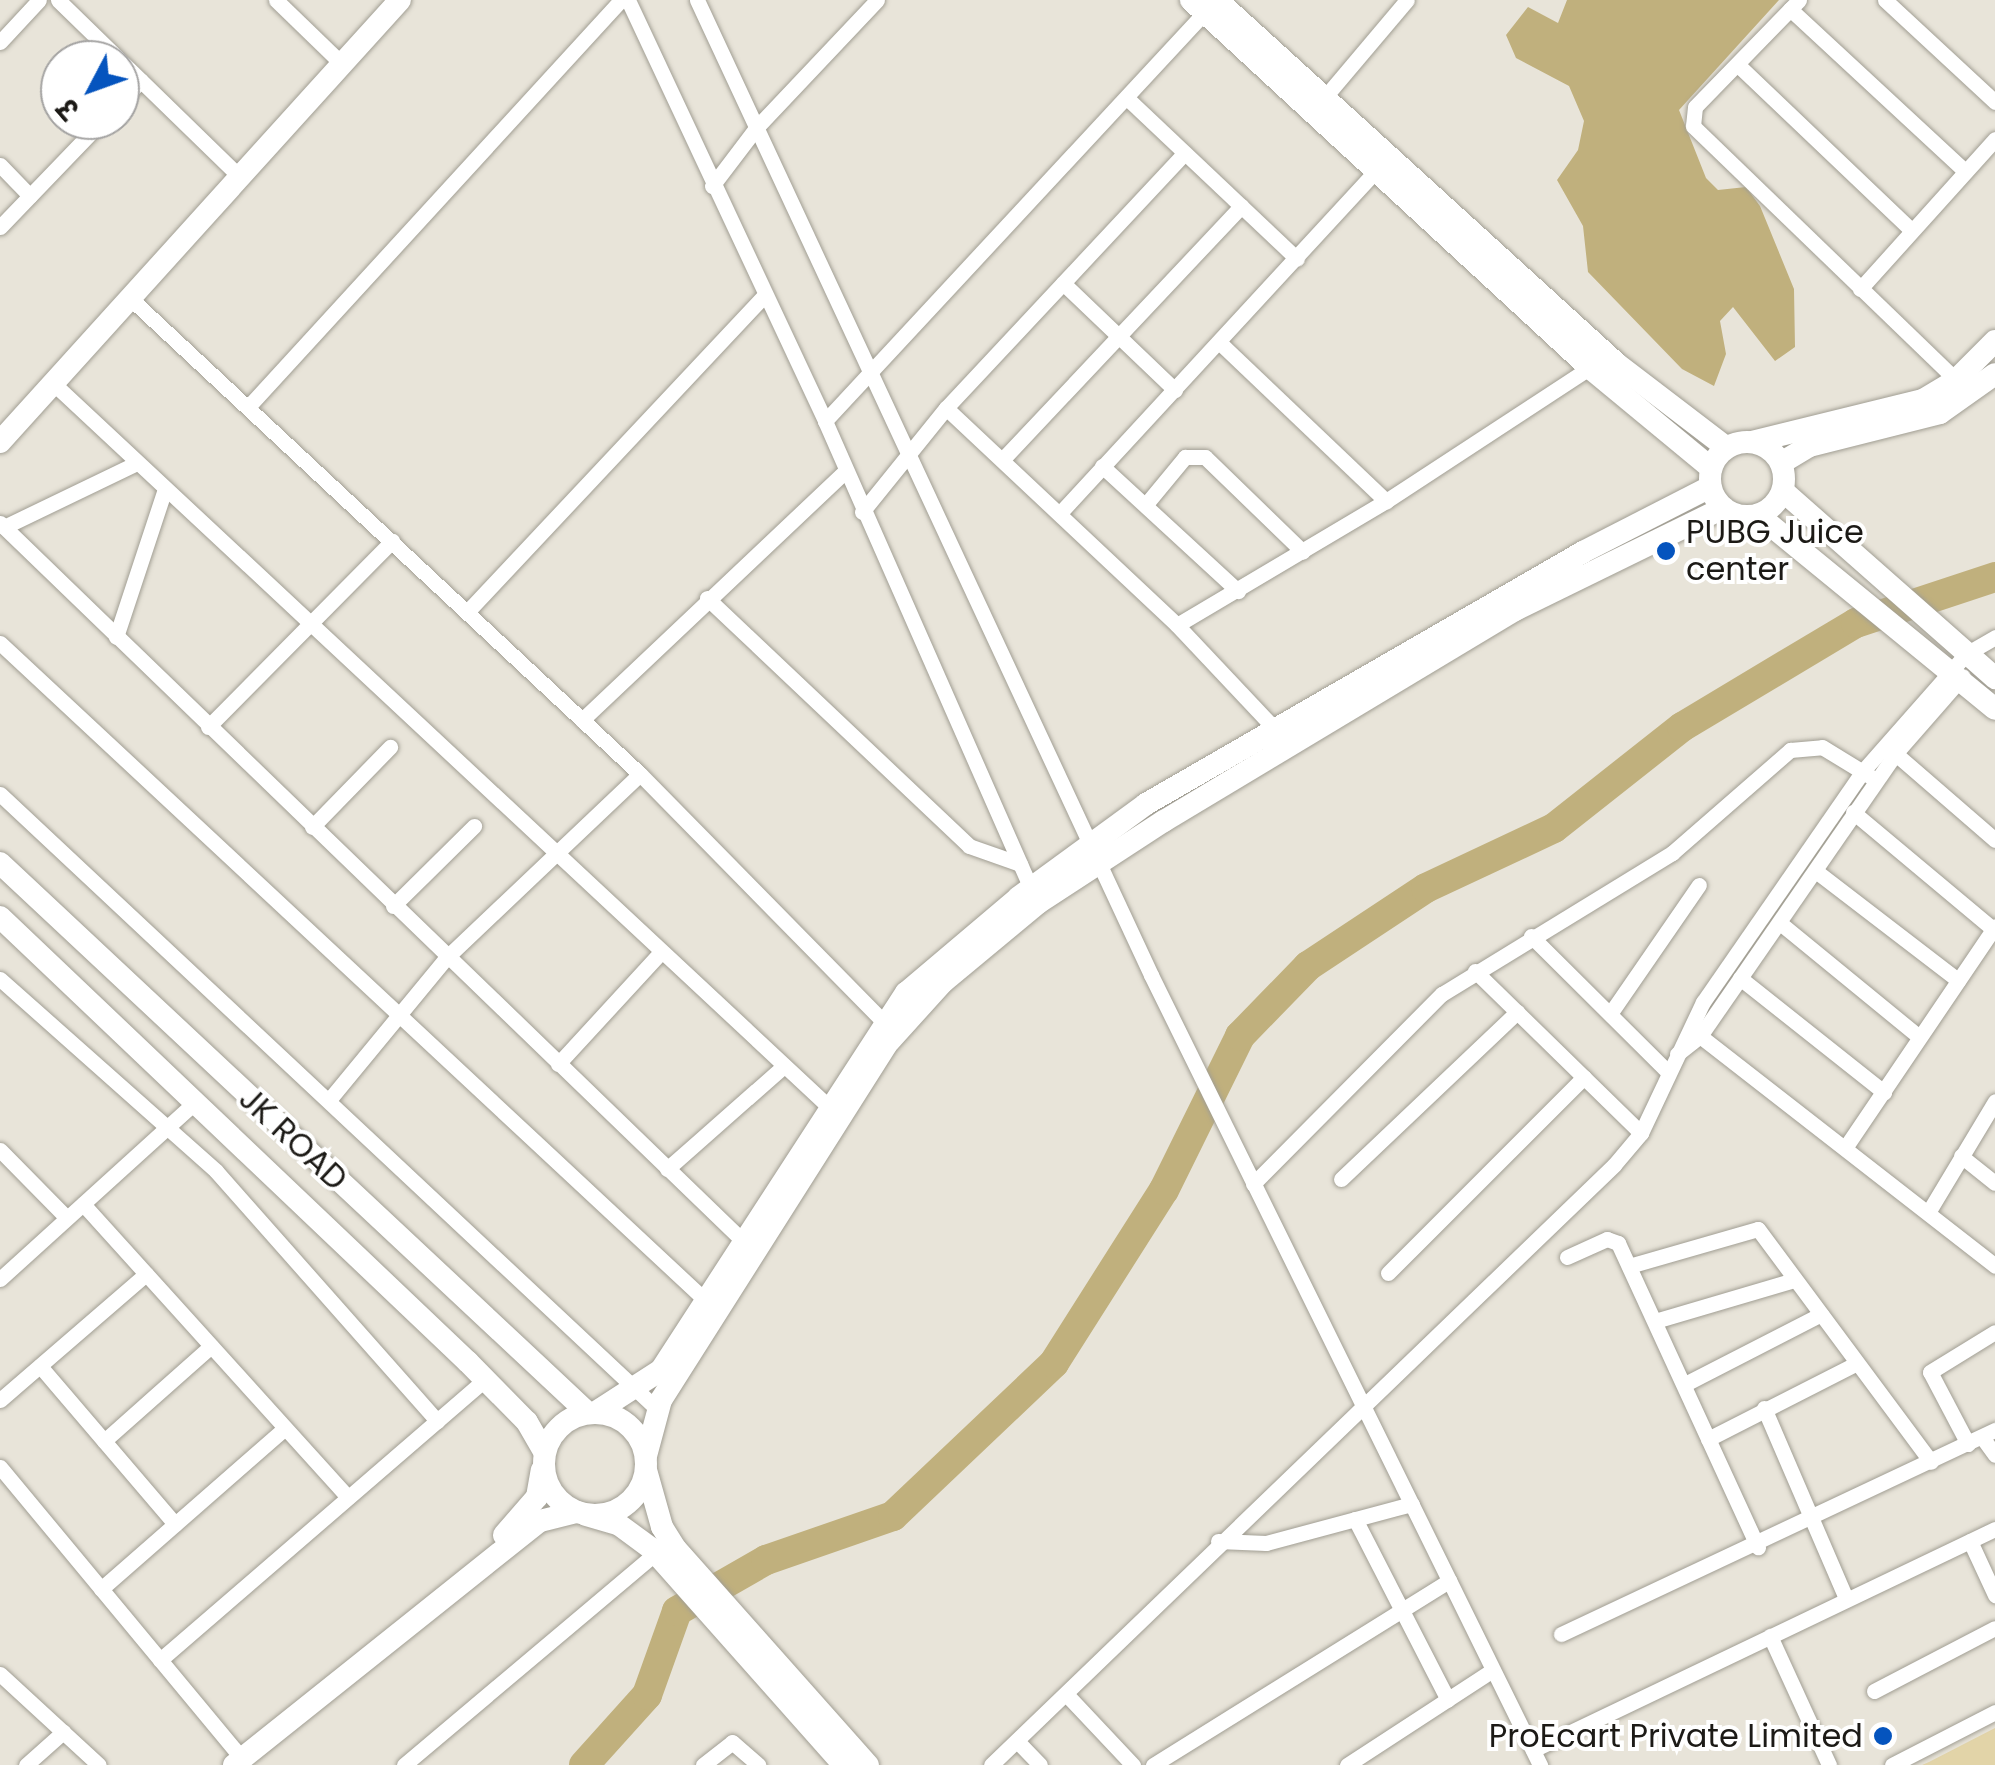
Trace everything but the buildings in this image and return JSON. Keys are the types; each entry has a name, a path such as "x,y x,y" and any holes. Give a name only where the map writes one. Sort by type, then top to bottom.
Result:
{"street":[{"path":"0,42 39,0"},
{"path":"58,0 240,177"},
{"path":"276,0 342,64"},
{"path":"0,442 400,0"},
{"path":"248,407 620,0"},
{"path":"628,0 825,421 844,472 1034,896"},
{"path":"697,0 1162,995 1536,1758 1846,1598 1995,1530"},
{"path":"712,186 756,128 877,0"},
{"path":"1319,105 1407,0"},
{"path":"1885,0 1995,102"},
{"path":"825,421 1129,100 1204,4 1598,362 1711,478 1723,508"},
{"path":"1956,380 1693,126 1695,107 1795,5 1964,172"},
{"path":"1738,65 1911,230"},
{"path":"1129,100 1297,259"},
{"path":"1319,105 1376,170 1598,362 1727,448 1890,411 1956,380 1995,341"},
{"path":"1860,289 1995,139"},
{"path":"0,227 84,140"},
{"path":"862,512 946,408 1185,153"},
{"path":"0,165 30,196"},
{"path":"1060,513 1376,170"},
{"path":"1002,460 1241,206"},
{"path":"1062,284 1175,390"},
{"path":"467,612 764,296"},
{"path":"130,298 640,774 889,1028"},
{"path":"1220,342 1386,501"},
{"path":"1177,625 1386,501 1598,362"},
{"path":"1781,464 1810,446 1940,413 1995,374"},
{"path":"54,384 830,1108"},
{"path":"946,408 1177,625 1275,730"},
{"path":"1752,442 1781,464 1783,490 1926,638 1954,676 1995,708"},
{"path":"449,1591 527,1510 556,1430 638,1391 661,1370 830,1108 889,1028 1034,896 1275,730 1711,478 1727,448"},
{"path":"1147,503 1186,457 1206,457 1303,552"},
{"path":"137,463 2,525 745,1243"},
{"path":"1102,466 1147,503 1238,591"},
{"path":"582,720 706,598 844,472"},
{"path":"116,637 165,489"},
{"path":"1758,516 1783,490"},
{"path":"1095,852 1516,610 1723,508 1758,516 1926,638 1980,649"},
{"path":"208,727 392,541"},
{"path":"706,598 969,846 1020,864"},
{"path":"0,643 706,1301"},
{"path":"990,1765 1642,1133 1703,1002 1889,748 1980,649"},
{"path":"1980,649 1995,678"},
{"path":"1253,1184 1362,1066 1475,971 1672,853 1790,750 1810,744 1869,776"},
{"path":"312,828 390,748"},
{"path":"1889,748 1995,840"},
{"path":"329,1100 396,1012 446,958 640,774"},
{"path":"1677,1054 1700,1036 1817,872 1853,812 1869,776"},
{"path":"0,794 657,1409"},
{"path":"1847,1145 1994,927 1853,812"},
{"path":"393,906 474,826"},
{"name":"JK ROAD","path":"0,862 592,1412"},
{"path":"1817,872 1958,980"},
{"path":"1612,1011 1699,885"},
{"name":"JK ROAD","path":"0,916 528,1422 544,1458"},
{"path":"1780,924 1918,1036"},
{"path":"1531,936 1612,1011 1669,1073"},
{"path":"558,1064 661,952"},
{"path":"1475,971 1642,1133"},
{"path":"1740,978 1884,1092"},
{"path":"0,979 216,1171 438,1421"},
{"path":"1340,1178 1517,1012"},
{"path":"4,1480 102,1589 238,1762 540,1521 618,1510 632,1500 646,1463 657,1409 889,1028"},
{"path":"1700,1036 1847,1145 1995,1266"},
{"path":"667,1169 784,1066"},
{"path":"1388,1273 1584,1077"},
{"path":"1928,1211 1995,1101"},
{"path":"0,1279 195,1102"},
{"path":"0,1150 67,1218"},
{"path":"1961,1156 1995,1184"},
{"path":"82,1204 348,1497"},
{"path":"1629,1266 1753,1227 1930,1462"},
{"path":"1566,1257 1612,1239 1629,1266 1685,1384 1758,1547"},
{"path":"0,1400 146,1274"},
{"path":"1655,1322 1794,1280"},
{"path":"1685,1384 1821,1314"},
{"path":"1995,1332 1930,1372 1995,1455"},
{"path":"104,1441 211,1346"},
{"path":"1708,1439 1855,1364"},
{"path":"40,1366 175,1524"},
{"path":"160,1660 485,1380"},
{"path":"1764,1408 1808,1520 1846,1598"},
{"path":"592,1412 634,1430 662,1527 698,1584 819,1722 868,1765"},
{"path":"102,1589 285,1428"},
{"path":"1560,1634 1758,1547 1982,1437"},
{"path":"544,1458 553,1494 582,1514 618,1524 698,1584"},
{"path":"1218,1541 1266,1543 1412,1504"},
{"path":"1355,1519 1448,1700"},
{"path":"1970,1541 1995,1595"},
{"path":"404,1765 656,1553"},
{"path":"1153,1765 1449,1580"},
{"path":"1874,1690 1995,1628"},
{"path":"1770,1636 1828,1765"},
{"path":"1347,1765 1366,1760 1494,1670"},
{"path":"0,1674 99,1765"},
{"path":"1066,1694 1134,1765"},
{"path":"1892,1765 1995,1712"},
{"path":"819,1722 844,1765"},
{"path":"26,1765 63,1732"},
{"path":"1017,1741 1040,1765"},
{"path":"703,1765 732,1742 758,1765"}],"shaded area":[{"path":"1567,0 1779,0 1679,110 1706,178 1718,190 1746,187 1760,206 1794,289 1795,347 1775,361 1733,307 1720,321 1726,354 1714,386 1682,369 1588,272 1583,226 1557,180 1578,150 1584,121 1569,86 1516,58 1506,35 1528,7 1558,23"},
{"path":"1995,1728 1995,1765 1922,1765 1929,1762"}],"waterway":[{"path":"584,1765 647,1695 677,1611 766,1560 893,1516 1054,1363 1164,1190 1240,1036 1308,966 1426,888 1554,828 1682,727 1856,623 1995,577"}],"place":[{"name":"PUBG Juice center","path":"1666,551"},
{"name":"ProEcart Private Limited","path":"1883,1736"}]}
